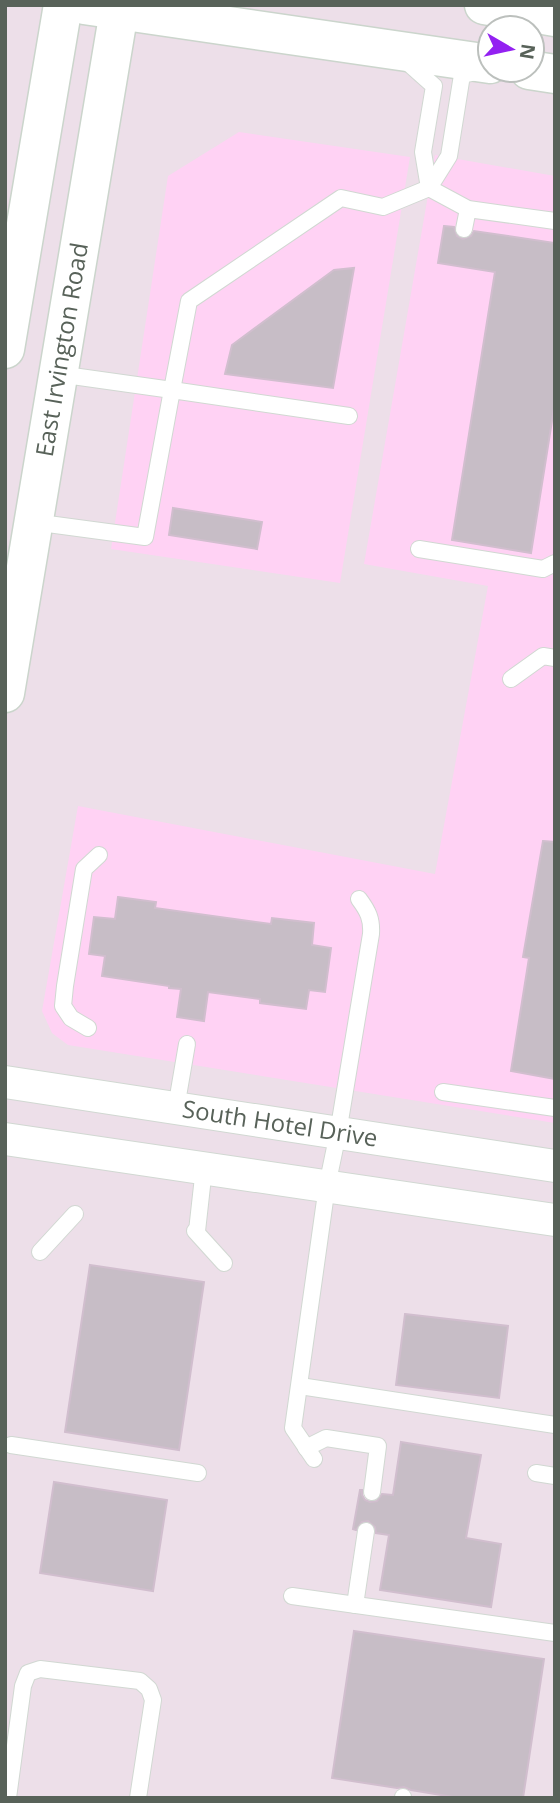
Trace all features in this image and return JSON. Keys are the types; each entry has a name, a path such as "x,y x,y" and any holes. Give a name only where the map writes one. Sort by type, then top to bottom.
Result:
{"main road":[{"path":"5,349 62,5"},
{"path":"484,5 555,17"},
{"path":"108,7 476,64"},
{"name":"East Irvington Road","path":"5,693 58,374 108,7"}],"street":[{"name":"South Hotel Drive","path":"5,1082 555,1166"},
{"path":"5,1139 555,1220"},
{"path":"449,1205 525,1198 555,1202"}],"lane":[{"path":"396,51 434,86 423,152 429,188"},
{"path":"33,522 145,537 189,301 341,198 383,207 429,188 449,156 462,75 476,70"},
{"path":"429,188 468,209 555,221"},
{"path":"464,229 468,209"},
{"path":"58,374 349,416"},
{"path":"419,549 543,569 555,563"},
{"path":"511,679 542,656 555,658"},
{"path":"88,1028 71,1018 63,1006 84,869 99,855"},
{"path":"359,899 368,911 372,924 371,934 327,1186 293,1428 310,1454 326,1438 378,1446 372,1492"},
{"path":"176,1108 187,1044"},
{"path":"443,1092 555,1108"},
{"path":"204,1168 195,1231 224,1263"},
{"path":"40,1252 75,1214"},
{"path":"300,1386 555,1425"},
{"path":"11,1445 198,1473"},
{"path":"536,1473 555,1476"},
{"path":"355,1605 366,1531"},
{"path":"292,1596 555,1633"},
{"path":"8,1798 23,1686 28,1673 40,1669 140,1681 149,1689 153,1700 138,1798"}],"shaded area":[{"path":"239,132 410,157 340,583 111,549 168,176"},
{"path":"435,155 555,176 555,1123 68,1045 52,1033 42,1011 78,806 435,874 488,586 364,564"}],"building":[{"path":"444,226 454,227 457,236 463,239 471,236 474,231 555,243 555,402 531,553 452,540 495,272 438,263"},
{"path":"354,268 333,388 225,374 232,345 334,270"},
{"path":"173,508 262,522 257,549 169,535"},
{"path":"543,841 555,842 555,1079 511,1071 529,958 523,957"},
{"path":"118,897 156,902 155,908 271,924 272,918 314,923 312,945 331,948 325,992 309,990 306,1009 208,992 204,1021 177,1017 181,989 102,976 105,956 89,954 94,917 115,919"},
{"path":"90,1265 204,1282 179,1450 65,1432"},
{"path":"405,1314 508,1326 499,1398 396,1385"},
{"path":"401,1442 481,1455 466,1538 501,1544 491,1607 380,1590 389,1535 376,1533 375,1527 368,1521 362,1522 356,1530 353,1529 360,1490 365,1500 370,1502 377,1501 382,1494 393,1495"},
{"path":"54,1482 167,1500 153,1591 40,1573"},
{"path":"354,1631 544,1659 523,1798 459,1798 404,1787 332,1778"}]}
